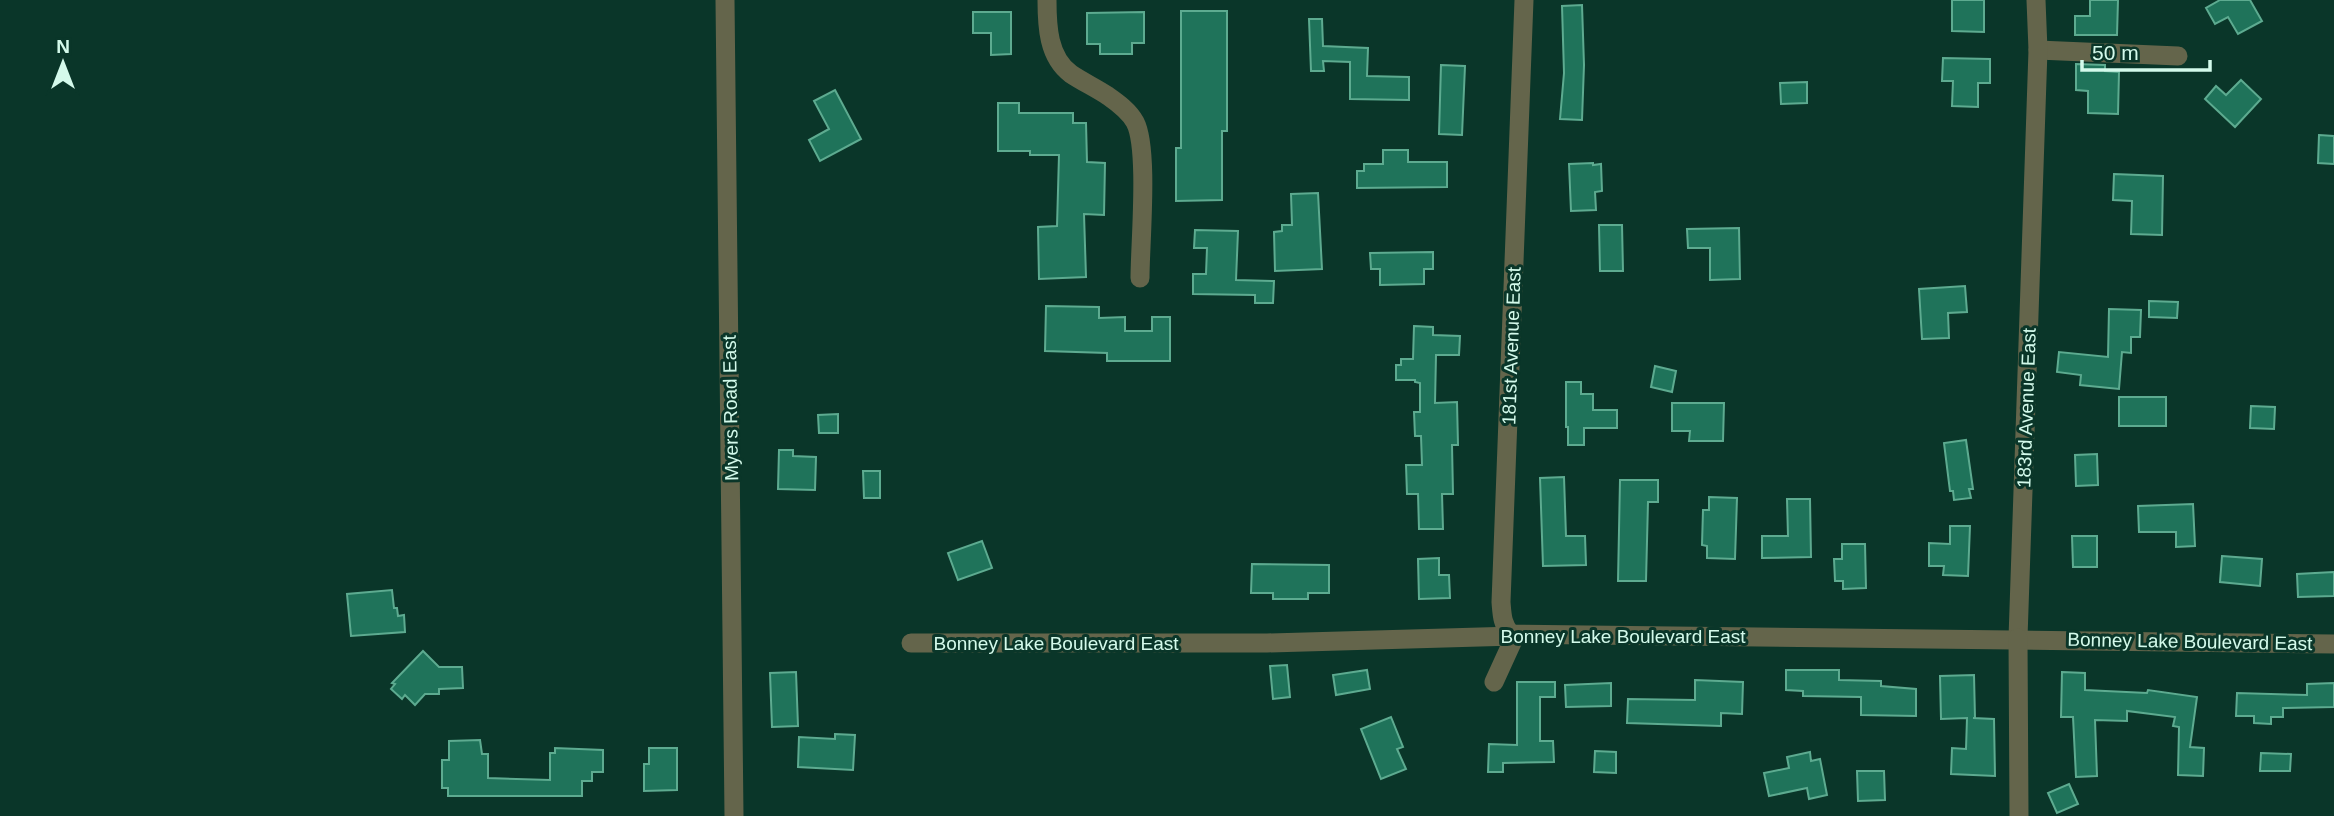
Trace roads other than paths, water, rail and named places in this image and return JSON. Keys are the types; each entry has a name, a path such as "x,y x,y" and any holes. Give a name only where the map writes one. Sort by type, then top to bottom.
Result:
{"street":[{"name":"Myers Road East","path":"725,0 734,816"},
{"path":"1047,0 1048,31 1058,60 1071,74 1119,104 1128,112 1138,131 1142,156 1140,278"},
{"name":"181st Avenue East","path":"1515,636 1504,626 1501,602 1524,0"},
{"name":"183rd Avenue East","path":"2019,816 2018,638 2038,50 2036,0"},
{"path":"2038,50 2178,56"},
{"path":"1494,682 1515,636"},
{"name":"Bonney Lake Boulevard East","path":"911,643 1267,643 1515,636 2018,638 2334,644"}]}
